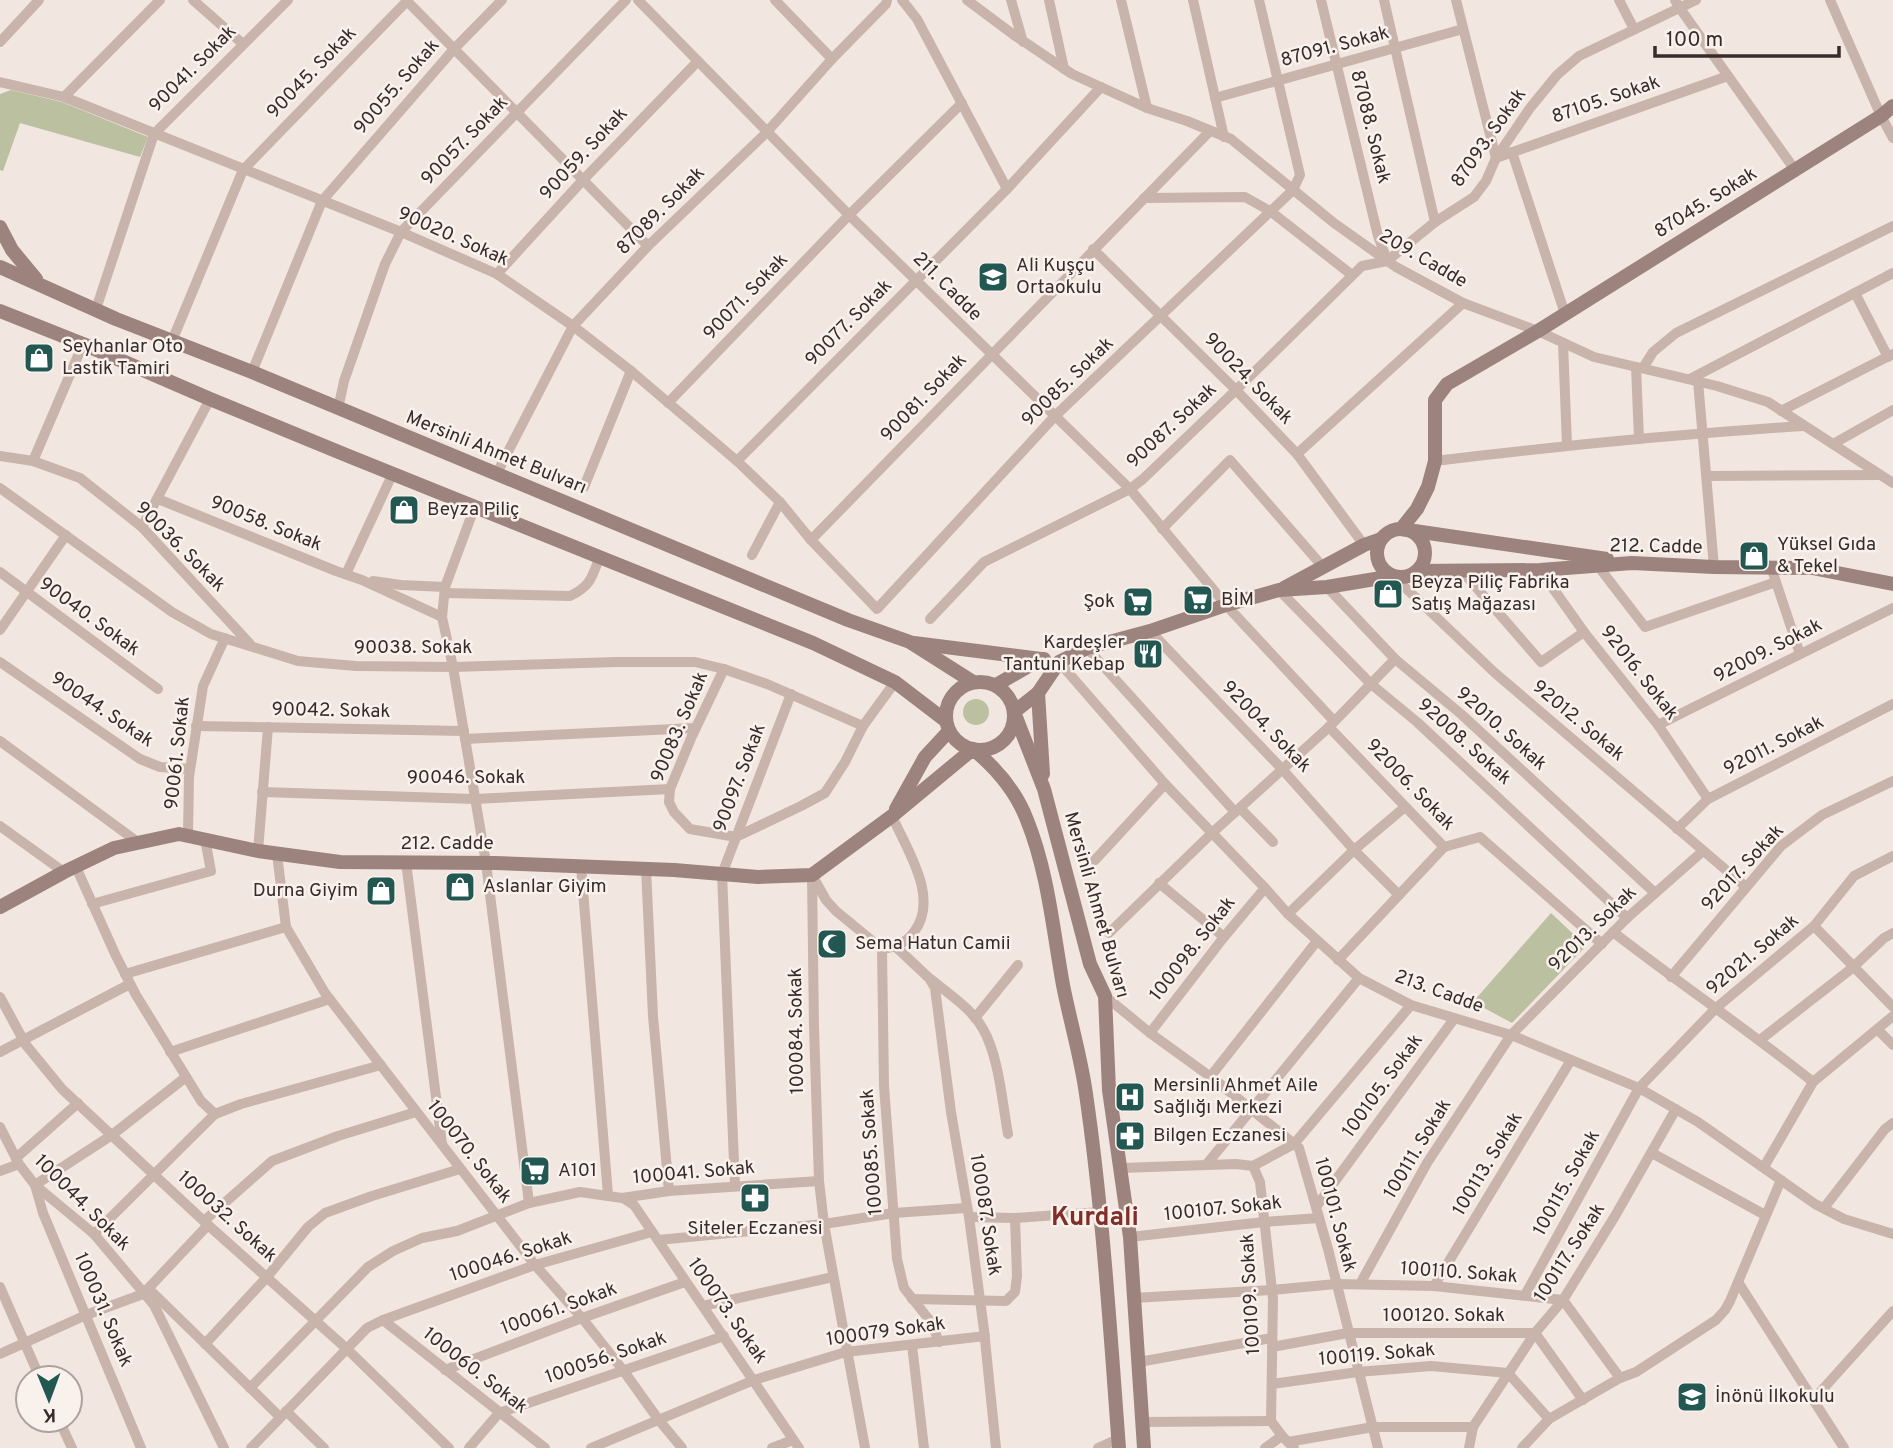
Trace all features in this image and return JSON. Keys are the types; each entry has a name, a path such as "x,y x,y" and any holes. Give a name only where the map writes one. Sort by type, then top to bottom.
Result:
{"main road":[{"name":"87045. Sokak","path":"1401,529 1417,509 1428,487 1435,461 1435,400 1447,384 1538,331 1893,106"},
{"path":"0,227 12,250 41,285"},
{"name":"Mersinli Ahmet Bulvarı","path":"0,267 172,341 848,620 910,642 973,682"},
{"path":"0,311 813,643 895,682 948,726"},
{"path":"1401,529 1632,563"},
{"path":"1279,590 1364,544 1401,529 1417,534 1422,541 1425,557 1417,571"},
{"path":"1381,538 1378,560 1386,572 1393,576"},
{"name":"212. Cadde","path":"1393,576 1409,576 1417,571 1540,570 1632,563 1812,568 1893,584"},
{"path":"1014,712 1038,693 1059,662 1087,648 1279,590 1327,587 1393,576"},
{"path":"910,642 1059,662"},
{"path":"996,685 1041,659"},
{"path":"973,682 996,685 1011,701 1014,723 1010,733 994,747 984,750 963,746 955,739 948,726 946,710 949,701 955,692 973,682"},
{"path":"1038,693 1044,789"},
{"name":"Mersinli Ahmet Bulvarı","path":"1014,712 1044,789 1090,964 1105,996 1109,1090 1130,1237 1144,1448"},
{"path":"892,816 925,757 948,726"},
{"path":"812,875 892,816 973,749"},
{"path":"973,749 992,764 1004,779 1027,817 1040,858 1086,1091 1100,1212 1118,1444"},
{"name":"212. Cadde","path":"0,907 114,848 179,834 258,851 340,862 581,866 758,877 812,875"}],"street":[{"path":"0,42 39,0"},
{"path":"64,97 160,0"},
{"path":"193,0 243,44"},
{"name":"90041. Sokak","path":"154,134 288,0"},
{"name":"90055. Sokak","path":"252,372 322,201 454,49 502,0"},
{"name":"90057. Sokak","path":"338,409 344,381 385,264 401,232 626,0"},
{"name":"211. Cadde","path":"638,0 849,215 1130,489 1226,605"},
{"path":"775,0 832,59"},
{"name":"87089. Sokak","path":"496,473 573,326 648,246 766,132 887,0"},
{"path":"902,0 917,19 1007,189"},
{"name":"209. Cadde","path":"967,0 1064,69 1147,108 1231,139 1334,223 1387,261 1463,303 1538,331 1594,357 1694,380 1768,402 1893,483"},
{"path":"1011,0 1023,42"},
{"path":"1049,0 1064,69"},
{"path":"1121,0 1147,108"},
{"path":"1193,0 1224,136"},
{"path":"1259,0 1300,175 1293,190"},
{"name":"87088. Sokak","path":"1321,0 1378,236 1387,261"},
{"path":"1384,0 1435,222"},
{"path":"1456,0 1496,158"},
{"path":"1619,0 1634,29"},
{"name":"87093. Sokak","path":"1387,261 1435,222 1474,197 1486,181 1496,158 1530,108 1558,75 1579,56 1677,4 1696,0"},
{"path":"1830,0 1893,138"},
{"path":"406,1 648,246"},
{"name":"90045. Sokak","path":"243,170 406,1"},
{"path":"1677,4 1795,170"},
{"name":"87091. Sokak","path":"1215,98 1463,29"},
{"name":"90059. Sokak","path":"497,274 698,61"},
{"name":"87105. Sokak","path":"1496,158 1728,76"},
{"name":"90020. Sokak","path":"0,82 64,97 401,232 497,274 573,326 737,461 780,502 810,540 877,608"},
{"name":"90077. Sokak","path":"737,461 1007,189 1101,87"},
{"name":"90071. Sokak","path":"668,403 849,215 962,103"},
{"name":"90081. Sokak","path":"810,540 1210,131"},
{"path":"96,309 154,134"},
{"path":"1511,152 1565,314"},
{"path":"172,341 243,170"},
{"name":"90085. Sokak","path":"877,608 1055,416 1293,190"},
{"path":"1144,198 1245,197 1270,211 1352,275"},
{"path":"1639,439 1639,367 1653,352 1676,333 1893,226"},
{"name":"90024. Sokak","path":"1093,249 1297,454 1364,544"},
{"name":"90087. Sokak","path":"930,619 984,562 1143,480 1362,266 1387,261"},
{"path":"1714,567 1703,433 1694,380 1893,273"},
{"path":"1782,411 1890,355 1855,293"},
{"path":"1297,454 1463,303"},
{"path":"1563,343 1567,445"},
{"path":"33,461 83,344"},
{"path":"584,487 631,372"},
{"path":"142,527 210,398"},
{"path":"1833,444 1893,410"},
{"path":"1435,461 1567,445 1805,426"},
{"name":"90036. Sokak","path":"0,456 33,461 80,478 142,527 250,645"},
{"path":"1162,529 1230,460 1323,566"},
{"path":"346,575 393,473"},
{"path":"1707,476 1880,475"},
{"name":"90038. Sokak","path":"0,488 172,612 211,634 298,661 356,666 453,667 695,662 767,684 863,726"},
{"name":"90058. Sokak","path":"158,499 362,580 442,617"},
{"path":"752,555 780,502"},
{"path":"475,506 445,590 442,617 486,863 529,1203"},
{"path":"0,630 66,535"},
{"name":"90058. Sokak","path":"362,580 445,590 570,596 585,589 600,556"},
{"path":"1598,566 1645,627 1776,582"},
{"path":"1771,567 1800,654"},
{"name":"92016. Sokak","path":"1540,570 1584,632 1658,725 1708,799"},
{"path":"1462,571 1541,662 1584,632"},
{"name":"90040. Sokak","path":"0,572 158,688"},
{"name":"92012. Sokak","path":"1393,576 1495,673 1746,887"},
{"name":"92010. Sokak","path":"1327,587 1395,659 1461,714 1655,893"},
{"name":"92008. Sokak","path":"1279,590 1371,684 1417,722 1627,918"},
{"name":"92006. Sokak","path":"1226,605 1405,807 1444,847 1479,837 1602,944"},
{"name":"92009. Sokak","path":"1658,725 1893,608"},
{"name":"92004. Sokak","path":"1150,631 1283,769 1354,850 1398,895"},
{"name":"90061. Sokak","path":"188,835 190,769 196,726 204,686 225,638"},
{"path":"1087,648 1237,810 1273,842"},
{"path":"1109,933 1212,833 1331,724 1395,659"},
{"name":"90044. Sokak","path":"0,662 140,759 160,767 190,769"},
{"name":"213. Cadde","path":"1059,662 1165,784 1288,914 1359,978 1411,1004 1511,1035 1639,1088 1698,1122 1824,1208 1844,1219 1893,1234"},
{"name":"90083. Sokak","path":"724,669 695,728 670,789 669,802 674,813 690,829 736,837"},
{"path":"736,837 825,793 845,762 863,726 895,682"},
{"name":"90097. Sokak","path":"722,874 791,694"},
{"name":"92011. Sokak","path":"1677,828 1708,799 1893,704"},
{"name":"90042. Sokak","path":"196,726 465,735 695,728"},
{"path":"258,851 268,727"},
{"path":"0,741 139,843"},
{"name":"92017. Sokak","path":"1671,977 1781,846 1822,816 1893,780"},
{"path":"1095,860 1165,784"},
{"name":"90046. Sokak","path":"262,792 475,799 670,789"},
{"path":"1288,914 1354,850 1405,807"},
{"path":"812,875 836,911 881,949 896,947 907,940 919,926 924,910 922,884 892,816"},
{"path":"0,826 70,869 92,904 130,984 170,1052 201,1101 215,1114"},
{"path":"92,904 211,871 205,839"},
{"path":"1338,960 1444,847"},
{"name":"92013. Sokak","path":"1511,1035 1627,918 1703,851"},
{"name":"100070. Sokak","path":"276,854 286,927 330,999 497,1217 582,1318 682,1448"},
{"name":"92021. Sokak","path":"1639,1088 1716,1008 1814,926 1854,876 1893,856"},
{"path":"406,863 442,1145"},
{"path":"581,866 608,1195"},
{"path":"646,869 653,1016 668,1191"},
{"path":"722,874 735,1186"},
{"name":"100084. Sokak","path":"812,875 819,1181 833,1277 865,1448"},
{"path":"1159,883 1224,937"},
{"name":"100098. Sokak","path":"1150,1033 1265,888"},
{"path":"1814,926 1893,1007"},
{"path":"125,974 286,927"},
{"path":"1613,932 1813,1082"},
{"path":"1760,1040 1893,933"},
{"path":"1210,1077 1317,941"},
{"path":"896,947 970,1012 983,1029 993,1055 1008,1134"},
{"name":"100085. Sokak","path":"881,949 884,1086 897,1259 904,1288 930,1322 939,1342"},
{"path":"975,1018 1018,965"},
{"name":"100087. Sokak","path":"929,978 935,988 985,1336 996,1448"},
{"path":"1206,1165 1359,978"},
{"path":"0,1052 130,984"},
{"name":"100032. Sokak","path":"0,996 23,1040 62,1089 347,1349 449,1448"},
{"name":"100101. Sokak","path":"1105,996 1299,1148 1378,1448"},
{"path":"170,1052 330,999"},
{"path":"1121,1168 1236,1164 1253,1166 1294,1144 1411,1004"},
{"path":"1764,1167 1813,1082 1893,1016"},
{"name":"100105. Sokak","path":"1316,1207 1454,1019"},
{"path":"1878,1030 1893,1045"},
{"name":"100111. Sokak","path":"1360,1284 1427,1163 1511,1035"},
{"name":"100113. Sokak","path":"1434,1286 1571,1060"},
{"path":"94,1234 215,1114 240,1104 381,1065"},
{"path":"35,1185 112,1135 186,1077"},
{"name":"100115. Sokak","path":"1525,1296 1639,1088"},
{"path":"0,1171 17,1161 78,1103"},
{"name":"100117. Sokak","path":"1469,1448 1473,1427 1535,1333 1563,1300 1676,1110"},
{"path":"0,1354 146,1291 206,1223 272,1161 338,1136 416,1112"},
{"path":"1824,1208 1885,1129 1893,1123"},
{"name":"100044. Sokak","path":"0,1126 17,1161 35,1185 94,1234 146,1291 223,1448"},
{"path":"1652,1153 1765,1215"},
{"name":"100109. Sokak","path":"1253,1166 1260,1182 1272,1290 1271,1421"},
{"path":"205,1344 267,1277 308,1227 325,1213 460,1169"},
{"path":"1522,1448 1549,1419 1620,1378 1636,1372 1716,1320 1725,1310 1738,1282 1780,1180"},
{"name":"100041. Sokak","path":"250,1388 368,1268 393,1251 422,1238 457,1231 529,1203 580,1192 622,1198 668,1191 819,1181"},
{"name":"100031. Sokak","path":"35,1185 43,1213 141,1448"},
{"name":"100073. Sokak","path":"622,1198 634,1205 796,1444"},
{"name":"100046. Sokak","path":"251,1448 367,1328 535,1265 655,1236 824,1224 894,1213 967,1213 1015,1218 1100,1212"},
{"path":"912,1299 1006,1301 1015,1292 1017,1276 1015,1218"},
{"name":"100107. Sokak","path":"1130,1237 1319,1218"},
{"path":"703,1306 833,1277"},
{"name":"100061. Sokak","path":"445,1370 685,1282"},
{"path":"1738,1282 1844,1448"},
{"name":"100110. Sokak","path":"1134,1298 1360,1284 1434,1286 1563,1300"},
{"path":"0,1287 34,1364"},
{"path":"146,1291 250,1388 324,1448"},
{"path":"1563,1300 1620,1378"},
{"path":"1813,1400 1891,1316"},
{"name":"100060. Sokak","path":"383,1321 545,1448"},
{"name":"100120. Sokak","path":"1139,1362 1348,1333 1535,1333"},
{"path":"1535,1333 1583,1400"},
{"name":"100056. Sokak","path":"499,1413 724,1336"},
{"name":"100079 Sokak","path":"591,1448 754,1380 846,1352 985,1336"},
{"path":"912,1345 924,1448"},
{"name":"100119. Sokak","path":"1272,1384 1359,1372 1431,1366 1508,1373"},
{"path":"1508,1373 1549,1419"},
{"path":"469,1448 499,1413"},
{"path":"1143,1422 1271,1421 1288,1442"},
{"path":"1265,1448 1373,1427 1473,1427"},
{"path":"772,1448 796,1444"},
{"path":"1098,1448 1118,1444"}],"green space":[{"path":"11,90 62,102 148,137 140,157 20,123 3,171 0,170 0,94"},
{"path":"976,699 985,703 989,712 985,721 976,725 967,721 963,712 967,703"},
{"path":"1551,913 1586,946 1512,1023 1473,1002"}],"place":[{"name":"Ali Kuşçu Ortaokulu","path":"993,277"},
{"name":"Seyhanlar Oto Lastik Tamiri","path":"39,358"},
{"name":"Beyza Piliç","path":"404,510"},
{"name":"Yüksel Gıda & Tekel","path":"1754,556"},
{"name":"Beyza Piliç Fabrika Satış Mağazası","path":"1388,594"},
{"name":"BİM","path":"1198,600"},
{"name":"Şok","path":"1138,602"},
{"name":"Kardeşler Tantuni Kebap","path":"1148,654"},
{"name":"Aslanlar Giyim","path":"460,887"},
{"name":"Durna Giyim","path":"381,891"},
{"name":"Sema Hatun Camii","path":"832,944"},
{"name":"Mersinli Ahmet Aile Sağlığı Merkezi","path":"1130,1097"},
{"name":"Bilgen Eczanesi","path":"1130,1136"},
{"name":"A101","path":"535,1171"},
{"name":"Siteler Eczanesi","path":"755,1198"},
{"name":"İnönü İlkokulu","path":"1692,1397"}],"district":[{"name":"Kurdali","path":"1095,1218"}]}
